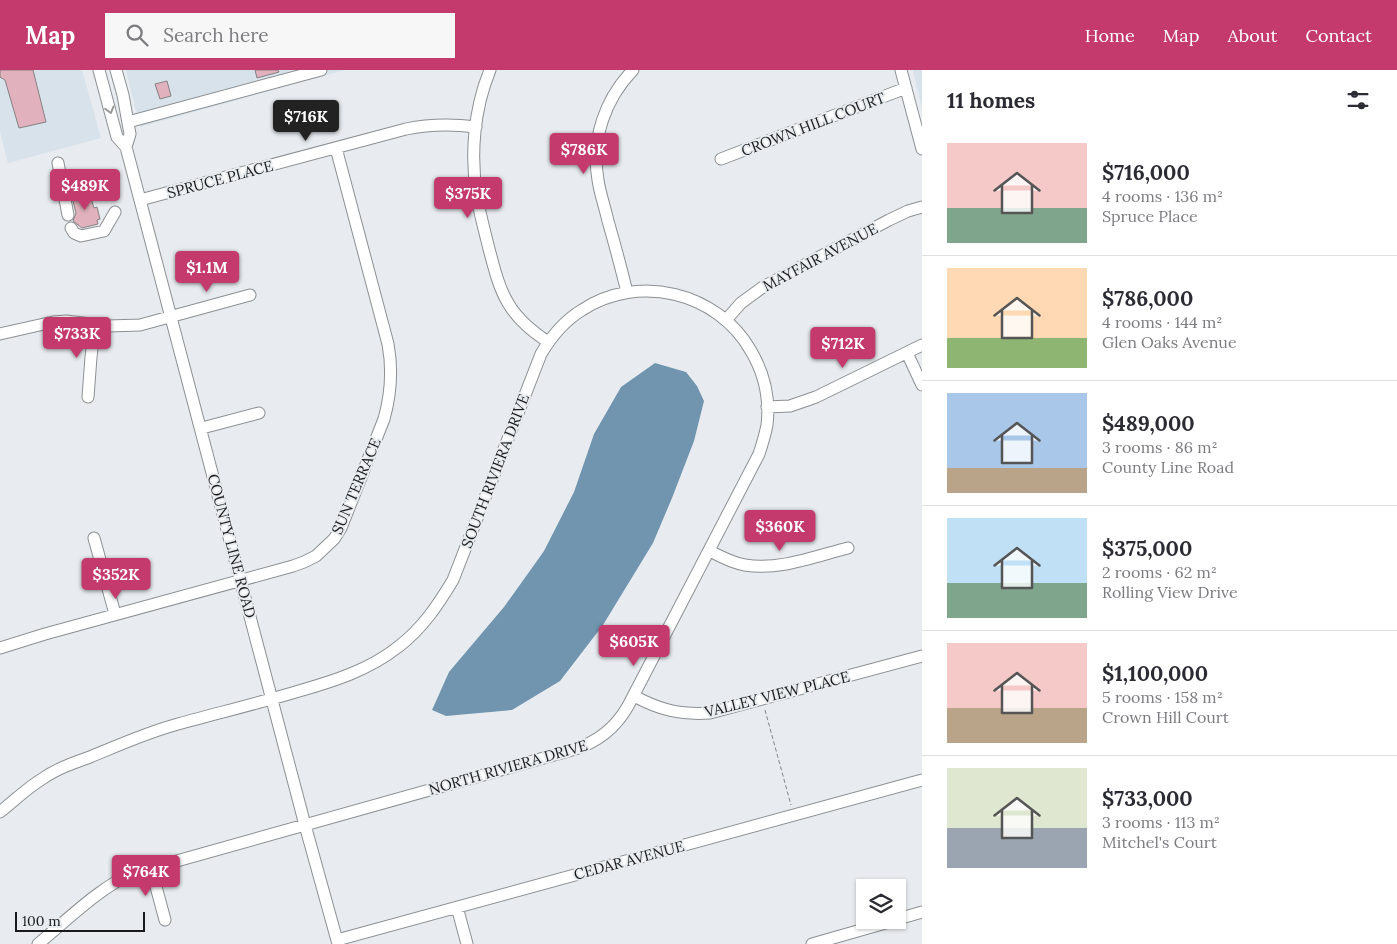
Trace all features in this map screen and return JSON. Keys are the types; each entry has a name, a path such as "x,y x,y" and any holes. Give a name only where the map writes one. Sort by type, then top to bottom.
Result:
{"street":[{"path":"99,70 117,137 126,147"},
{"path":"116,70 130,134 126,147"},
{"path":"128,122 321,70"},
{"path":"490,70 482,96 476,127 474,174 477,197 501,289 517,316 527,327 548,342"},
{"path":"627,292 600,190 596,161 600,129 605,112 621,84 633,70"},
{"path":"901,70 922,149"},
{"name":"CROWN HILL COURT","path":"721,159 906,88"},
{"name":"SPRUCE PLACE","path":"140,200 422,126 440,124 476,127"},
{"name":"COUNTY LINE ROAD","path":"126,147 202,428 305,825 338,942"},
{"name":"SUN TERRACE","path":"0,648 304,562 321,552 334,539 346,518 384,420 391,388 390,356 336,148"},
{"path":"58,163 68,215"},
{"name":"MAYFAIR AVENUE","path":"726,320 741,303 764,287 889,220 922,207"},
{"path":"71,228 74,233 81,236 104,230 115,212"},
{"name":"SOUTH RIVIERA DRIVE","path":"0,812 43,778 106,750 177,724 272,699 344,677 364,669 399,647 428,618 441,601 456,574 535,368 548,342 569,319 582,310 611,296 627,292 655,291 672,293 701,304 726,320"},
{"path":"0,334 53,322 66,321 130,326 172,317 250,295"},
{"name":"NORTH RIVIERA DRIVE","path":"38,944 124,876 584,747 616,724 634,696 760,454 767,424 766,392 762,376 748,345 726,320"},
{"path":"88,396 95,324"},
{"path":"767,407 790,406 804,402 922,346"},
{"path":"906,353 922,384"},
{"path":"202,428 259,413"},
{"path":"94,538 115,614"},
{"path":"710,551 733,562 760,567 786,564 848,548"},
{"name":"VALLEY VIEW PLACE","path":"634,696 665,710 679,713 710,713 922,656"},
{"name":"CEDAR AVENUE","path":"338,942 457,907 922,780"},
{"path":"151,868 165,920"},
{"path":"457,907 467,944"},
{"path":"906,917 922,912"},
{"path":"812,944 864,929"}],"path":[{"path":"762,700 794,815"}],"shaded area":[{"path":"0,70 82,70 101,138 8,163 0,132"},
{"path":"126,70 345,70 140,127"},
{"path":"913,70 922,70 922,109"}],"water":[{"path":"655,363 686,372 697,386 704,401 694,441 653,543 603,625 560,681 512,710 446,716 432,710 449,672 504,607 544,551 574,492 594,434 621,387"}],"building":[{"path":"0,70 33,70 46,122 19,128 5,80 0,77"},
{"path":"255,70 278,70 279,72 257,78"},
{"path":"167,81 171,96 160,99 155,84"},
{"path":"89,192 94,208 97,207 100,219 97,220 98,224 82,228 73,221 76,213 72,197"}]}
